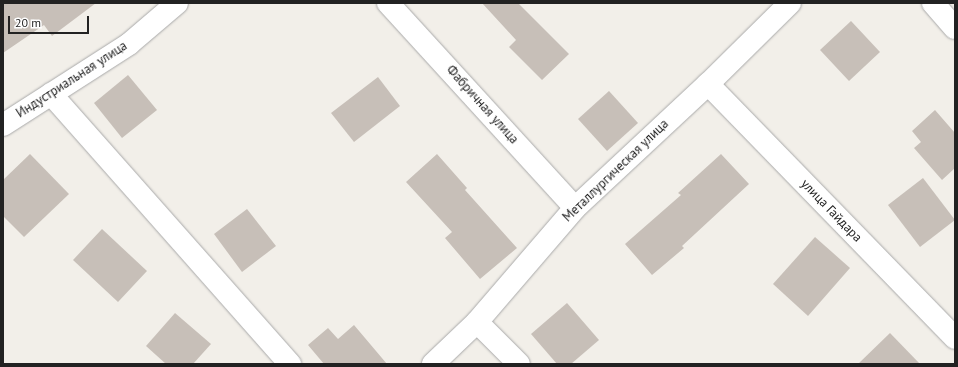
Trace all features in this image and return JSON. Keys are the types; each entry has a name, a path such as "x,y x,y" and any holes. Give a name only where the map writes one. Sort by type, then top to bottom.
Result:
{"street":[{"name":"Индустриальная улица","path":"3,125 129,44 177,3"},
{"name":"Фабричная улица","path":"388,3 575,208"},
{"name":"Металлургическая улица","path":"433,364 477,322 575,208 708,84 790,3"},
{"path":"933,3 955,28"},
{"name":"улица Гайдара","path":"708,84 955,338"},
{"path":"51,94 290,364"},
{"path":"477,322 518,364"}],"building":[{"path":"3,3 96,3 52,36 44,25 3,53"},
{"path":"482,3 518,3 569,54 542,80 509,47 516,40"},
{"path":"851,21 880,52 849,81 820,50"},
{"path":"128,75 157,110 122,138 94,103"},
{"path":"378,77 400,106 354,142 331,113"},
{"path":"609,91 638,123 607,151 578,119"},
{"path":"935,110 955,133 955,168 942,180 914,148 921,142 912,131"},
{"path":"30,154 69,194 24,237 3,216 3,180"},
{"path":"437,154 467,188 465,190 517,248 480,279 445,238 452,232 406,182"},
{"path":"721,154 749,184 682,246 684,248 652,275 625,244 681,195 678,193"},
{"path":"923,178 955,220 920,247 888,205"},
{"path":"247,209 276,246 242,272 214,234"},
{"path":"102,229 147,271 118,302 73,260"},
{"path":"815,237 850,268 808,316 773,284"},
{"path":"567,303 599,340 571,364 557,364 531,334"},
{"path":"175,313 211,344 193,364 166,364 146,346"},
{"path":"354,325 387,364 324,364 308,345 328,328 338,339"},
{"path":"890,333 920,364 858,364"}]}
